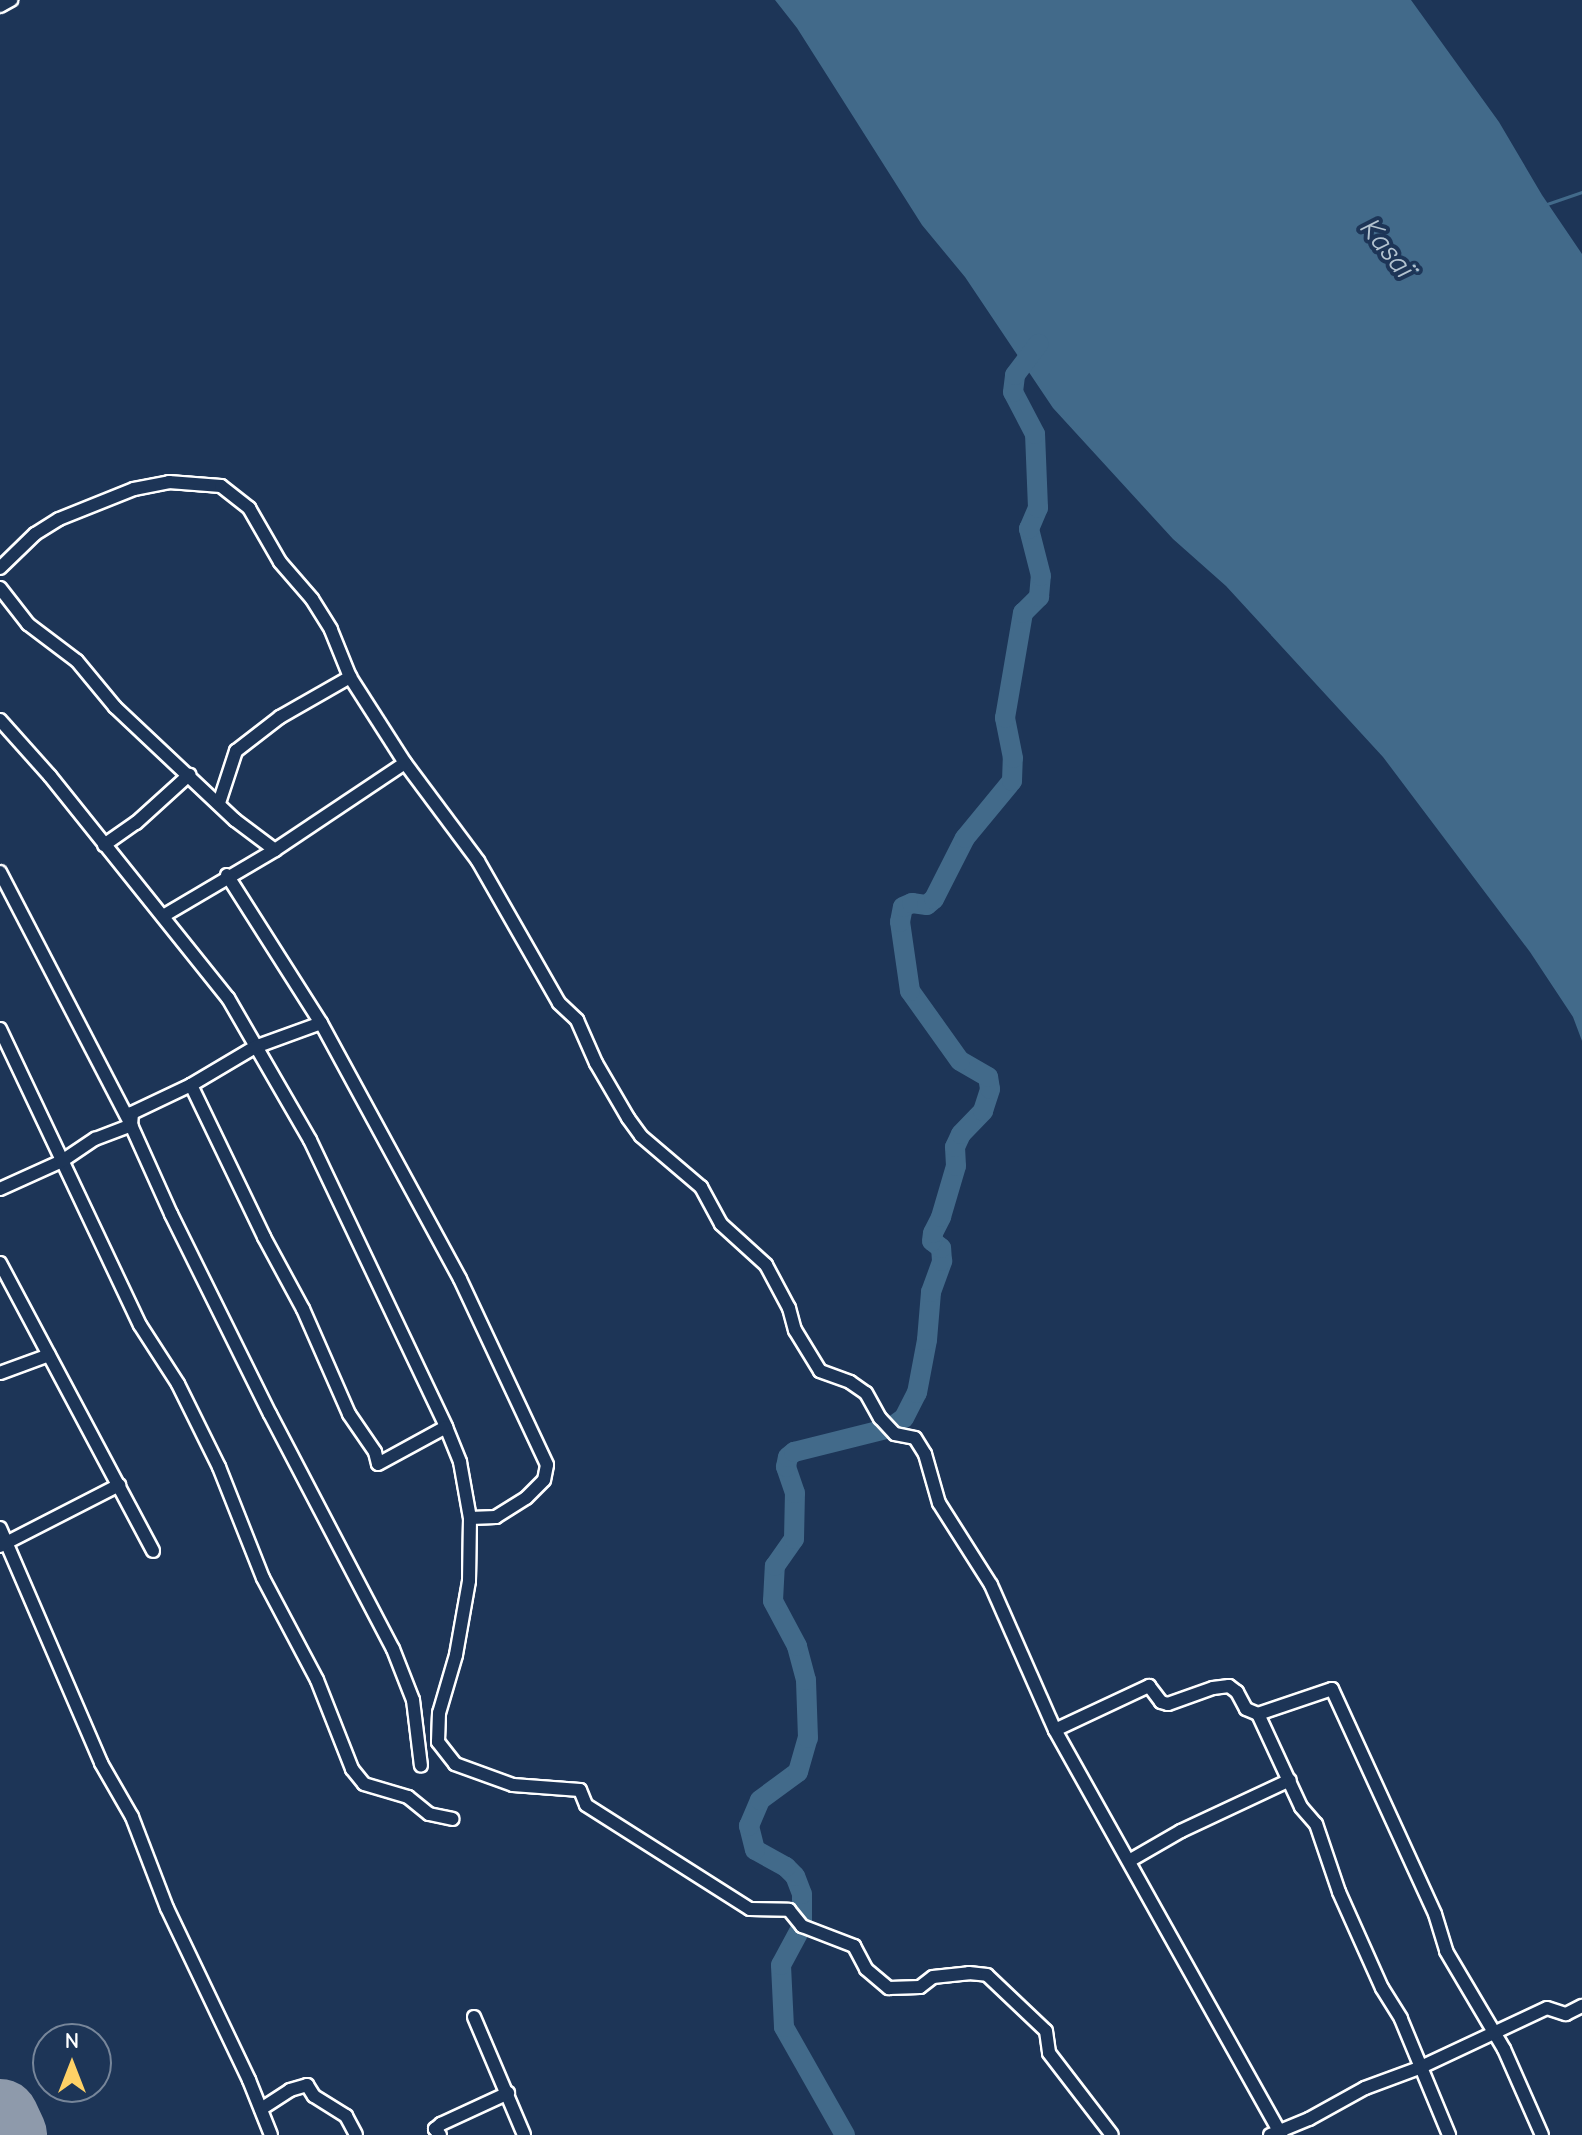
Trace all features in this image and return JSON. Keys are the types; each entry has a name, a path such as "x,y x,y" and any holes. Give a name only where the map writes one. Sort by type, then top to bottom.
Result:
{"street":[{"path":"0,6 11,0"},
{"path":"0,568 35,534 59,519 134,489 169,482 221,486 249,508 280,562 312,599 340,646 350,677 405,763 478,861 559,1003 577,1020 596,1063 641,1136 701,1187 721,1224 766,1265 789,1308 795,1330 820,1371 850,1382 866,1393 880,1418 895,1434 915,1438 925,1454 939,1503 991,1585 1055,1730 1277,2134 1365,2088 1419,2068 1547,2008 1566,2014 1582,2006"},
{"path":"0,588 28,624 77,661 115,707 275,850"},
{"path":"219,803 236,751 280,717 350,677"},
{"path":"0,720 228,998 310,1140 446,1427 460,1462 470,1518 469,1581 438,1728 438,1742 455,1764 513,1785 580,1790 586,1805 750,1909 789,1910 802,1926 854,1946 866,1969 889,1988 920,1987 933,1977 987,1975 1046,2031 1049,2053 1112,2135"},
{"path":"163,916 227,875 275,850 405,763"},
{"path":"104,845 136,823 189,775"},
{"path":"0,872 131,1125 263,1400 393,1649 413,1700 421,1766"},
{"path":"227,875 321,1023 480,1317 547,1465 544,1480 526,1498 496,1517 470,1518"},
{"path":"131,1125 132,1113 191,1085 255,1047 321,1023"},
{"path":"0,1029 140,1325 178,1384 219,1467 263,1578 317,1680 352,1769 364,1784 408,1797 429,1814 452,1819"},
{"path":"191,1085 264,1237 303,1309 349,1414 375,1452 378,1464 446,1427"},
{"path":"0,1189 62,1161 85,1144 131,1125"},
{"path":"0,1263 153,1551"},
{"path":"0,1373 49,1355"},
{"path":"3,1545 119,1485"},
{"path":"0,1528 3,1545 101,1763 132,1817 167,1908 271,2135"},
{"path":"1055,1730 1149,1686 1161,1702 1168,1704 1213,1688 1229,1686 1235,1689 1246,1709 1258,1714 1332,1689 1435,1914 1446,1951 1504,2049 1542,2135"},
{"path":"1258,1714 1301,1807 1316,1824 1339,1892 1382,1988 1401,2019 1449,2135"},
{"path":"1129,1861 1181,1831 1290,1780"},
{"path":"474,2017 524,2135"},
{"path":"261,2109 290,2090 307,2085 314,2096 346,2116 356,2135"},
{"path":"440,2135 435,2129 441,2124 508,2093"}],"water":[{"name":"Kasaï","path":"775,0 1411,0 1499,122 1542,195 1582,254 1582,1041 1573,1017 1530,952 1383,757 1226,586 1173,539 1053,408 965,277 922,225 797,28"}],"waterway":[{"path":"1544,205 1582,192"},
{"path":"845,2135 784,2027 781,1965 802,1926 802,1894 795,1876 786,1867 755,1850 749,1826 760,1800 798,1772 808,1738 806,1680 797,1646 773,1601 775,1566 794,1539 795,1493 786,1467 788,1457 794,1452 890,1428 904,1418 917,1393 927,1340 931,1292 942,1261 941,1248 932,1241 933,1233 956,1166 955,1147 961,1134 983,1111 990,1089 988,1077 960,1061 910,991 900,922 903,907 912,903 927,905 934,899 965,838 1012,781 1013,758 1005,718 1023,613 1039,597 1041,576 1029,529 1038,508 1035,434 1013,392 1015,375 1038,344"}],"runway":[{"path":"0,2118 8,2135"}]}
